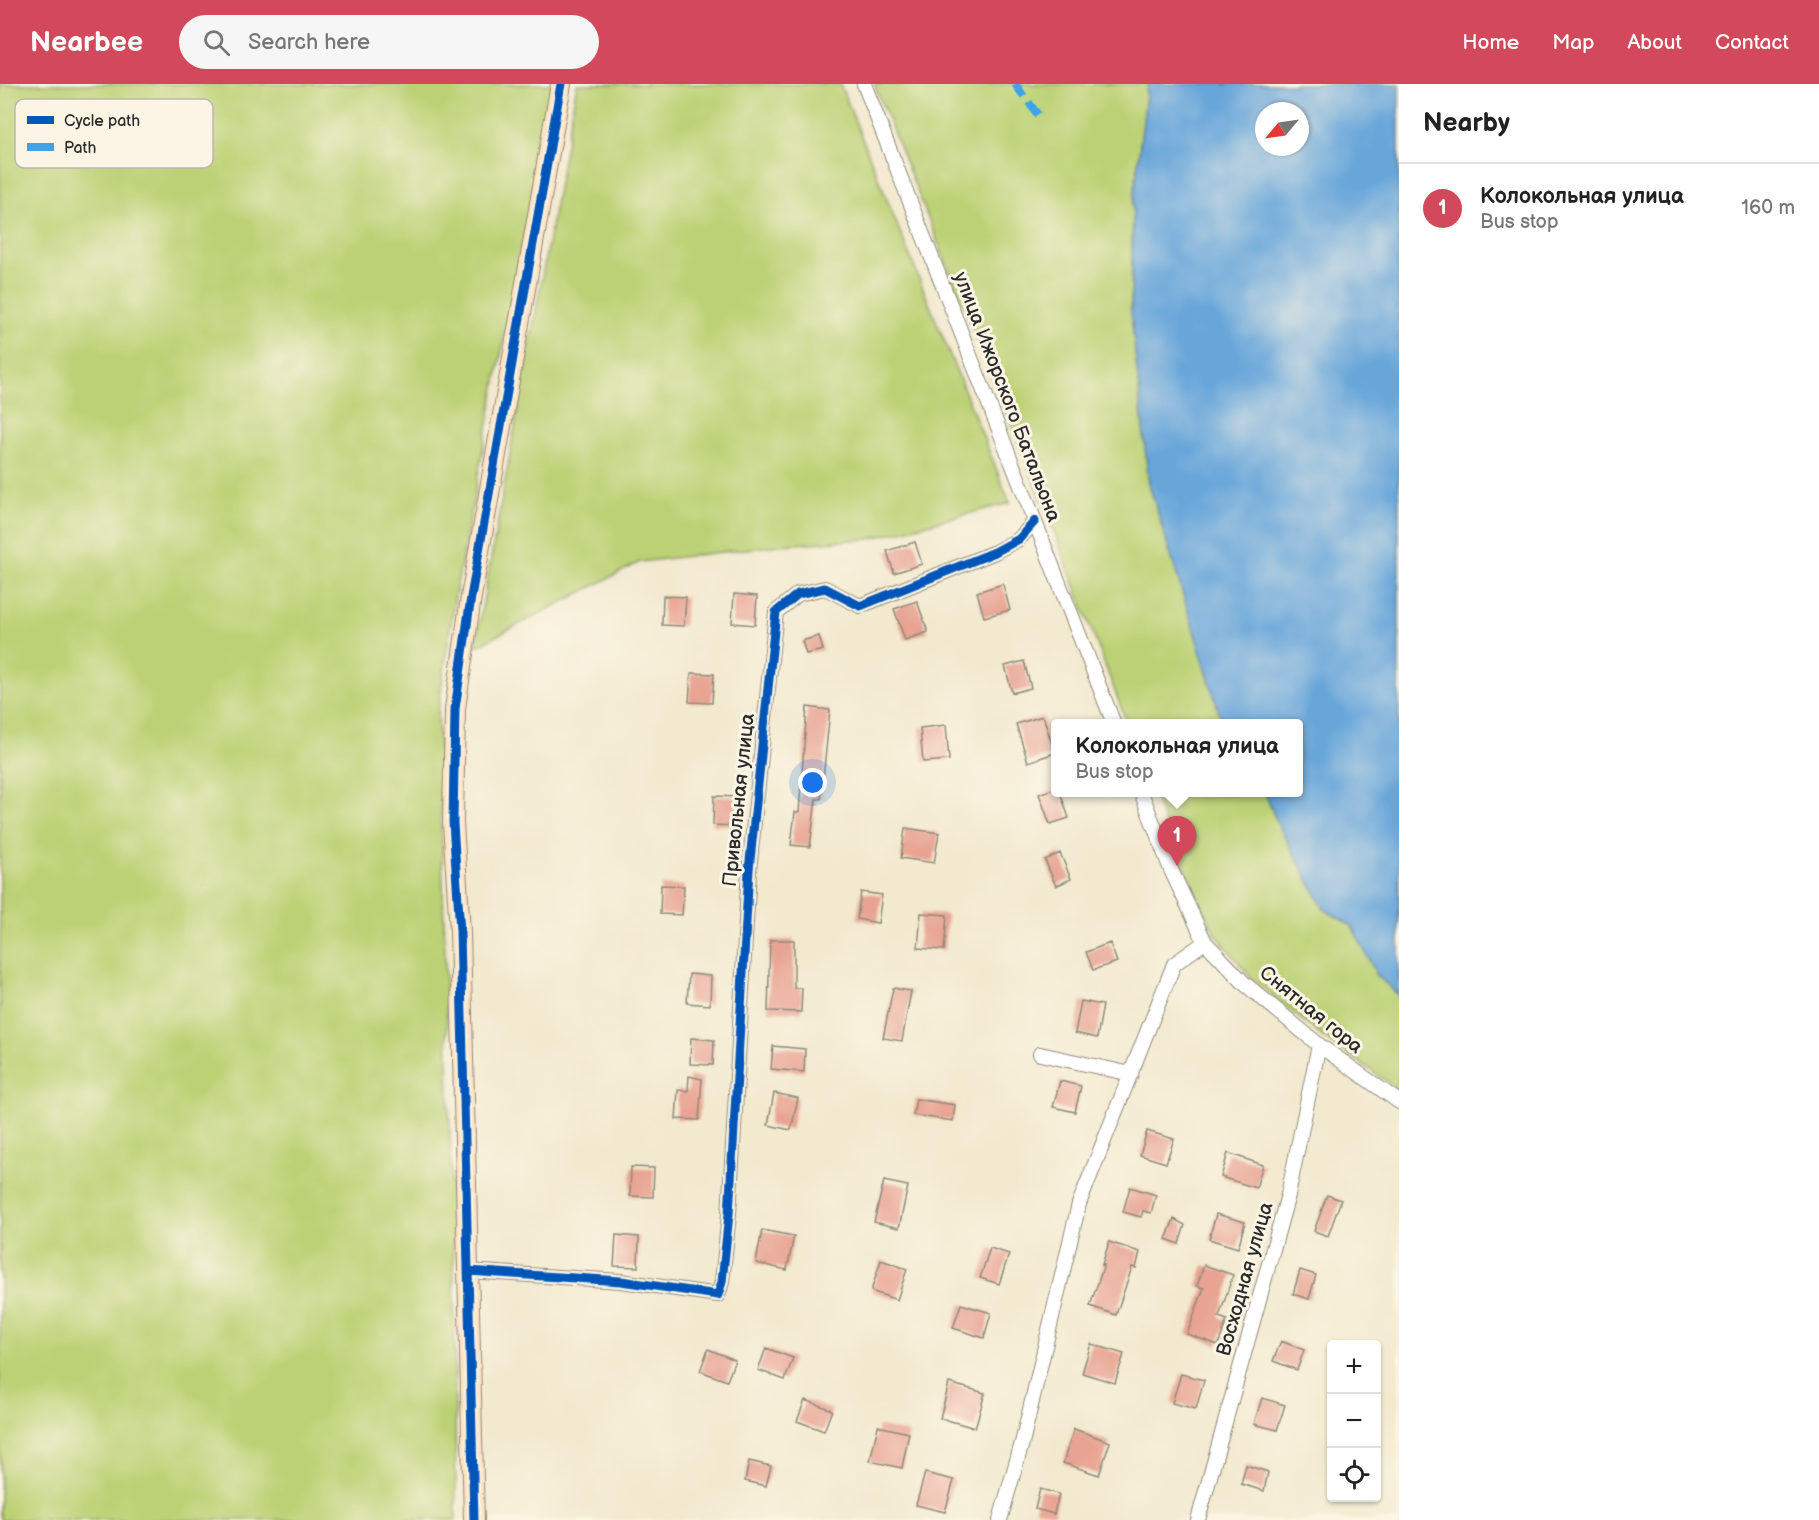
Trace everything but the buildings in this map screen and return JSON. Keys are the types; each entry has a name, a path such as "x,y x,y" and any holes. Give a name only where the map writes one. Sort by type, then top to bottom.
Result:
{"street":[{"path":"474,1520 460,931 453,823 455,709 471,597 561,84"},
{"name":"улица Ижорского Батальона","path":"864,84 1112,719"},
{"name":"Привольная улица","path":"468,1271 621,1281 718,1295 722,1282 729,1214 749,870 776,612 798,594 825,588 860,606 995,552 1019,538 1035,521"},
{"path":"1000,1520 1053,1319 1079,1204 1174,964 1205,942 1171,870 1143,797"},
{"name":"Снятная гора","path":"1205,942 1245,984 1318,1045 1399,1102"},
{"name":"Восходная улица","path":"1198,1520 1288,1195 1318,1045"},
{"path":"1041,1054 1131,1074"}],"green space":[{"path":"0,84 553,84 456,590 438,711 454,1277 456,1520 0,1520"},
{"path":"577,84 840,84 1010,503 869,539 779,545 640,562 475,647"},
{"path":"874,84 1149,84 1133,206 1131,313 1149,484 1222,719 1125,719 1048,515"},
{"path":"1155,797 1267,797 1277,822 1324,909 1352,926 1377,975 1399,996 1399,1090 1323,1037 1251,978 1215,933"}],"water":[{"path":"1149,84 1399,84 1399,996 1377,975 1352,926 1324,909 1277,822 1267,797 1303,797 1303,719 1221,719 1149,484 1131,313 1133,206"}],"marked path":[{"path":"1015,84 1041,119"}],"cycle path":[{"path":"474,1520 460,931 453,823 455,709 471,597 561,84"},
{"path":"468,1271 621,1281 718,1295 722,1282 729,1214 749,870 776,612 798,594 825,588 860,606 995,552 1019,539 1035,521"}],"place":[{"name":"Колокольная улица","path":"1177,866"}]}
